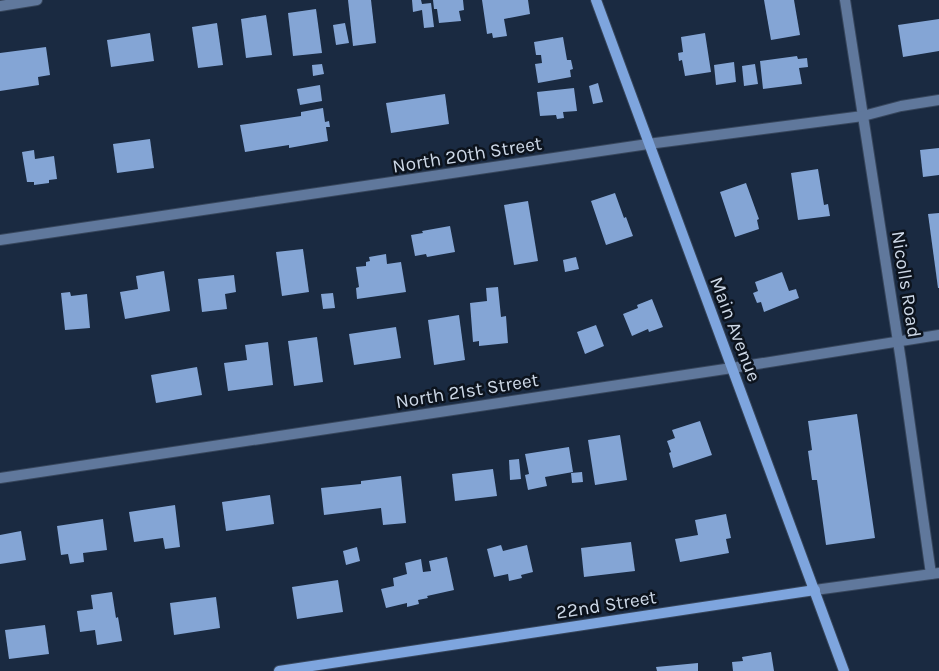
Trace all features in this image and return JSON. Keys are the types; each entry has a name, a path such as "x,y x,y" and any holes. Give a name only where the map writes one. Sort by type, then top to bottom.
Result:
{"street":[{"path":"0,6 37,0"},
{"name":"Main Avenue","path":"596,0 844,671"},
{"name":"Nicolls Road","path":"845,0 935,573"},
{"name":"North 20th Street","path":"0,240 648,144 863,116 901,106 939,100"},
{"name":"North 21st Street","path":"0,478 939,335"},
{"name":"22nd Street","path":"279,671 935,573"}],"building":[{"path":"348,0 371,0 376,43 353,46"},
{"path":"412,0 421,0 422,4 431,3 434,27 424,28 422,10 413,12"},
{"path":"433,0 463,0 464,10 459,11 461,21 439,23 437,9 434,9"},
{"path":"482,0 528,0 530,14 504,19 507,36 493,38 492,33 487,34"},
{"path":"764,0 794,0 800,35 771,40"},
{"path":"316,9 322,53 293,56 288,13"},
{"path":"266,15 272,55 246,58 241,19"},
{"path":"939,19 939,51 903,57 898,25"},
{"path":"217,23 223,65 198,68 192,27"},
{"path":"345,23 349,43 336,45 333,25"},
{"path":"150,33 154,61 111,67 107,40"},
{"path":"705,33 711,72 685,76 682,60 679,61 678,53 683,52 681,37"},
{"path":"563,37 567,60 571,60 573,69 570,70 571,77 538,83 535,64 542,63 541,55 536,55 534,42"},
{"path":"46,47 50,75 38,77 39,85 0,91 0,53"},
{"path":"797,56 798,59 807,58 808,67 799,68 802,84 763,89 760,61"},
{"path":"734,62 736,82 716,85 714,65"},
{"path":"322,64 324,74 313,76 312,65"},
{"path":"755,64 758,84 744,86 742,66"},
{"path":"598,83 603,102 593,104 589,86"},
{"path":"320,85 322,101 300,105 297,89"},
{"path":"574,88 577,111 563,112 564,118 557,119 556,115 540,116 537,92"},
{"path":"445,94 449,124 391,133 386,103"},
{"path":"323,108 325,122 329,121 330,127 326,127 328,141 289,148 289,145 245,152 240,125 301,116 301,112"},
{"path":"150,139 154,168 117,173 113,144"},
{"path":"939,148 939,175 923,177 920,150"},
{"path":"34,150 35,159 54,156 57,179 49,180 49,183 34,185 34,182 27,182 22,152"},
{"path":"818,169 824,205 828,204 830,216 798,220 791,173"},
{"path":"746,183 759,219 757,220 759,229 735,237 720,192"},
{"path":"615,193 633,236 606,245 591,201"},
{"path":"528,201 538,261 514,265 504,205"},
{"path":"939,213 939,288 938,288 928,214"},
{"path":"450,226 455,252 427,257 426,254 415,256 411,235"},
{"path":"303,249 309,292 282,296 276,252"},
{"path":"386,254 387,264 401,262 406,292 357,299 356,288 359,287 356,267 366,266 366,262 370,261 369,257"},
{"path":"576,257 579,269 565,272 563,260"},
{"path":"164,271 170,311 125,319 120,292 138,289 136,276"},
{"path":"782,272 789,291 796,289 799,298 764,312 761,302 757,303 753,293 758,291 755,282"},
{"path":"234,275 236,292 225,294 227,309 202,312 198,279"},
{"path":"498,287 501,317 506,316 508,343 479,346 479,341 473,342 470,303 487,301 486,288"},
{"path":"70,292 71,296 87,294 90,328 65,330 61,293"},
{"path":"333,293 335,308 323,309 321,294"},
{"path":"652,299 663,327 649,332 648,329 632,336 623,314 638,308 637,305"},
{"path":"459,315 465,360 434,365 428,320"},
{"path":"596,325 604,346 585,354 577,332"},
{"path":"396,327 401,358 354,365 349,334"},
{"path":"317,337 323,382 294,386 288,341"},
{"path":"268,342 273,385 228,391 224,363 247,360 245,345"},
{"path":"197,367 202,395 156,403 151,375"},
{"path":"857,414 875,538 826,545 817,480 812,480 808,451 812,450 808,421"},
{"path":"700,421 712,455 673,468 669,453 671,452 667,441 675,438 672,430"},
{"path":"620,435 627,480 595,485 588,440"},
{"path":"569,447 573,472 545,477 547,486 528,490 525,475 529,474 525,454"},
{"path":"519,459 521,479 510,480 509,460"},
{"path":"493,469 497,496 455,501 452,474"},
{"path":"582,472 583,482 572,483 571,473"},
{"path":"401,476 406,523 383,525 381,508 324,515 321,488 361,484 361,481"},
{"path":"270,495 274,524 226,531 222,502"},
{"path":"175,505 180,547 165,549 163,538 134,542 129,512"},
{"path":"726,514 731,538 726,539 729,553 680,562 675,539 698,535 695,520"},
{"path":"103,519 107,550 83,553 84,562 70,564 68,554 61,555 57,526"},
{"path":"21,531 26,560 0,564 0,535"},
{"path":"631,542 635,571 584,577 581,548"},
{"path":"501,545 503,551 527,545 533,572 521,575 522,578 509,581 508,574 494,577 487,549"},
{"path":"357,547 360,561 346,565 343,551"},
{"path":"447,557 454,590 427,596 428,598 418,600 419,604 407,607 407,603 386,608 381,589 394,586 393,578 407,574 405,563 421,559 423,572 431,571 429,561"},
{"path":"338,580 343,612 297,619 292,587"},
{"path":"112,592 122,641 97,645 95,630 80,632 77,611 93,609 91,595"},
{"path":"216,597 220,628 174,635 170,603"},
{"path":"45,625 49,654 9,659 5,630"},
{"path":"771,652 774,671 733,671 732,662 743,661 742,657"},
{"path":"698,663 698,671 657,671 656,667"}]}
